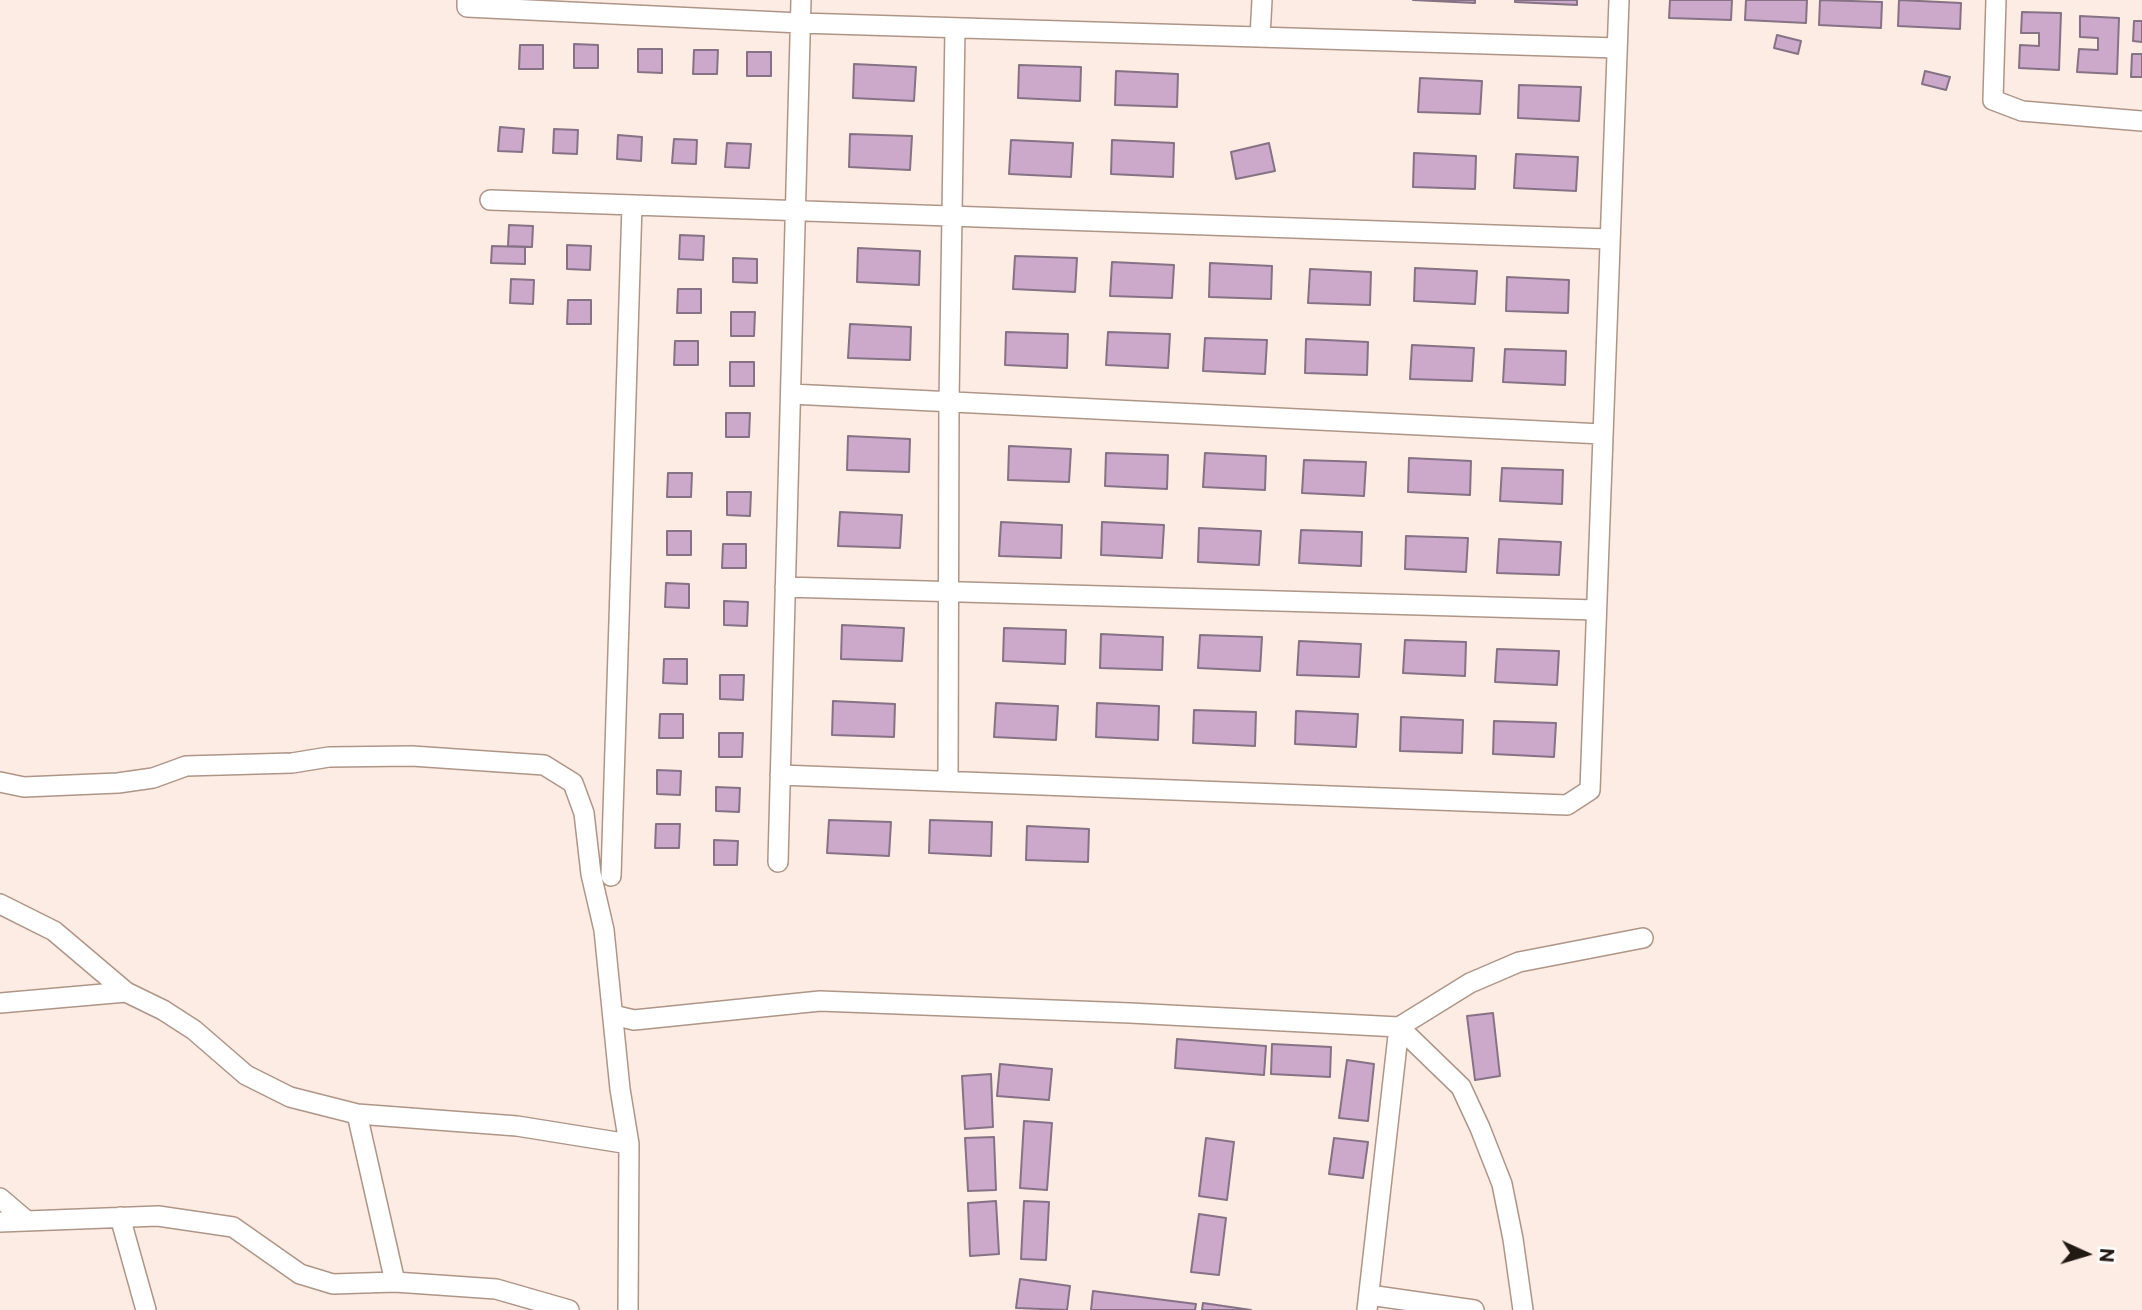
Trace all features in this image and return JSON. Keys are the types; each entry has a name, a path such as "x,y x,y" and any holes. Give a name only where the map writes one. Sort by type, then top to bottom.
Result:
{"street":[{"path":"467,0 467,7 634,7 800,23 1617,48"},
{"path":"778,862 801,0"},
{"path":"1260,37 1262,0"},
{"path":"780,775 1567,805 1590,790 1619,0"},
{"path":"1996,0 1993,100 2022,111 2142,121"},
{"path":"948,781 948,401 956,28"},
{"path":"490,200 1609,239"},
{"path":"611,876 632,205"},
{"path":"790,394 1602,434"},
{"path":"785,587 1596,610"},
{"path":"0,782 24,788 118,783 153,778 186,766 292,763 329,757 412,757 544,765 573,783 584,813 591,874 604,930 620,1090 629,1144 628,1310"},
{"path":"0,904 54,931 126,992 163,1010 194,1030 246,1075 290,1097 357,1114 517,1126 629,1144"},
{"path":"614,1015 634,1020 820,1001 1399,1027 1470,983 1518,962 1643,938"},
{"path":"0,1003 126,992"},
{"path":"1399,1027 1368,1302 1474,1310"},
{"path":"1399,1027 1461,1087 1480,1128 1502,1184 1514,1239 1523,1310"},
{"path":"357,1114 395,1282"},
{"path":"0,1198 27,1221"},
{"path":"0,1222 158,1216 233,1227 300,1274 333,1284 395,1282 496,1289 569,1310"},
{"path":"120,1217 146,1310"}],"building":[{"path":"1413,0 1475,0 1475,3"},
{"path":"1577,0 1577,5 1515,2"},
{"path":"1670,0 1732,0 1731,20 1669,18"},
{"path":"1746,0 1807,0 1806,23 1745,20"},
{"path":"1820,0 1882,2 1881,28 1819,25"},
{"path":"1899,0 1961,3 1960,29 1898,26"},
{"path":"2022,12 2061,13 2059,70 2019,68 2020,45 2039,46 2039,33 2021,33"},
{"path":"2080,16 2119,18 2117,74 2077,72 2079,49 2098,50 2098,38 2080,37"},
{"path":"2134,21 2142,21 2142,42 2133,41"},
{"path":"1777,35 1801,41 1798,54 1774,48"},
{"path":"574,44 598,45 598,68 574,68"},
{"path":"520,45 543,45 543,69 519,69"},
{"path":"638,49 662,49 662,73 638,72"},
{"path":"694,50 718,50 717,74 693,74"},
{"path":"747,52 771,52 771,76 747,76"},
{"path":"2132,54 2142,54 2142,77 2131,77"},
{"path":"854,64 916,67 914,101 853,98"},
{"path":"1019,65 1081,67 1080,101 1018,98"},
{"path":"1116,71 1178,74 1177,107 1115,105"},
{"path":"1925,71 1950,77 1946,90 1922,84"},
{"path":"1420,78 1482,81 1480,114 1418,112"},
{"path":"1519,85 1581,87 1579,121 1518,118"},
{"path":"500,127 524,129 522,152 498,151"},
{"path":"554,129 578,130 577,154 553,153"},
{"path":"850,134 912,136 910,170 849,167"},
{"path":"618,135 642,137 641,161 617,159"},
{"path":"674,139 697,140 696,164 672,163"},
{"path":"1011,140 1073,143 1071,177 1009,174"},
{"path":"1112,140 1174,143 1173,177 1111,174"},
{"path":"727,143 751,144 749,168 725,167"},
{"path":"1269,143 1275,171 1236,179 1231,152"},
{"path":"1414,153 1476,156 1475,189 1413,187"},
{"path":"1516,154 1578,157 1576,191 1514,188"},
{"path":"509,225 533,226 532,247 508,246"},
{"path":"680,235 704,236 703,260 679,259"},
{"path":"567,245 591,246 590,270 567,269"},
{"path":"492,246 525,247 525,264 491,263"},
{"path":"858,248 920,251 919,285 857,282"},
{"path":"1015,256 1077,258 1075,292 1013,289"},
{"path":"733,258 757,259 757,283 733,282"},
{"path":"1112,262 1174,265 1172,298 1110,296"},
{"path":"1210,263 1272,266 1271,299 1209,297"},
{"path":"1415,268 1477,271 1475,304 1414,301"},
{"path":"1310,269 1371,272 1370,305 1308,303"},
{"path":"1507,277 1569,280 1568,313 1506,311"},
{"path":"511,279 534,280 533,304 510,303"},
{"path":"678,289 701,289 701,313 677,313"},
{"path":"568,300 591,300 591,324 567,324"},
{"path":"731,312 755,312 754,336 731,336"},
{"path":"850,324 911,327 910,360 848,358"},
{"path":"1006,332 1068,334 1067,368 1005,365"},
{"path":"1108,332 1170,334 1168,368 1106,365"},
{"path":"1205,338 1267,340 1265,374 1203,371"},
{"path":"1306,339 1368,342 1367,375 1305,373"},
{"path":"675,341 698,341 698,365 674,365"},
{"path":"1412,345 1474,348 1472,381 1410,379"},
{"path":"1505,349 1566,351 1565,385 1503,382"},
{"path":"730,362 754,362 754,386 730,386"},
{"path":"726,413 750,413 749,437 726,437"},
{"path":"848,436 910,439 909,472 847,470"},
{"path":"1009,446 1071,449 1069,482 1008,480"},
{"path":"1106,453 1168,455 1167,489 1105,486"},
{"path":"1205,453 1266,456 1265,490 1203,487"},
{"path":"1409,458 1471,461 1470,495 1408,492"},
{"path":"1304,460 1366,462 1364,496 1302,493"},
{"path":"1502,468 1563,470 1562,504 1500,501"},
{"path":"668,473 692,473 691,497 667,497"},
{"path":"727,492 751,492 750,516 727,515"},
{"path":"840,512 902,515 900,548 838,546"},
{"path":"1001,522 1062,525 1061,558 999,556"},
{"path":"1102,522 1164,525 1162,558 1101,555"},
{"path":"1199,528 1261,531 1259,565 1198,562"},
{"path":"1301,530 1362,532 1361,566 1299,563"},
{"path":"667,531 691,531 691,555 667,555"},
{"path":"1406,536 1468,538 1466,572 1405,569"},
{"path":"1499,539 1561,542 1559,575 1497,573"},
{"path":"723,544 746,544 746,568 722,568"},
{"path":"666,583 689,584 689,608 665,607"},
{"path":"724,601 748,602 747,626 724,625"},
{"path":"842,625 904,628 902,661 841,659"},
{"path":"1004,628 1066,630 1065,664 1003,661"},
{"path":"1101,634 1163,637 1162,670 1100,668"},
{"path":"1200,635 1262,637 1260,671 1198,668"},
{"path":"1405,640 1466,642 1465,676 1403,673"},
{"path":"1299,641 1361,644 1359,677 1297,675"},
{"path":"1497,649 1559,651 1557,685 1495,682"},
{"path":"664,659 687,659 687,684 663,683"},
{"path":"720,675 744,675 743,700 720,699"},
{"path":"833,701 895,704 894,737 832,735"},
{"path":"996,703 1058,706 1056,740 994,737"},
{"path":"1097,703 1159,706 1158,740 1096,737"},
{"path":"1194,710 1256,712 1255,746 1193,743"},
{"path":"1296,711 1358,714 1356,747 1295,744"},
{"path":"660,714 683,714 683,738 659,738"},
{"path":"1401,717 1463,720 1462,753 1400,751"},
{"path":"1494,721 1556,723 1554,757 1493,754"},
{"path":"719,733 743,733 742,757 719,757"},
{"path":"657,770 681,771 680,795 657,794"},
{"path":"716,787 740,788 739,812 716,811"},
{"path":"829,820 891,822 889,856 827,853"},
{"path":"930,820 992,822 991,856 929,853"},
{"path":"656,824 680,824 679,848 655,848"},
{"path":"1027,826 1089,829 1088,862 1026,860"},
{"path":"714,840 738,841 737,865 714,865"},
{"path":"1493,1013 1500,1076 1475,1080 1467,1016"},
{"path":"1177,1039 1266,1046 1264,1075 1175,1068"},
{"path":"1272,1044 1331,1047 1330,1077 1271,1074"},
{"path":"1347,1060 1374,1064 1368,1121 1339,1118"},
{"path":"1000,1064 1052,1069 1049,1100 997,1096"},
{"path":"991,1074 993,1127 965,1129 962,1076"},
{"path":"1024,1121 1052,1123 1047,1190 1020,1188"},
{"path":"994,1137 996,1190 968,1191 965,1138"},
{"path":"1206,1138 1234,1142 1227,1200 1199,1196"},
{"path":"1334,1138 1368,1142 1363,1178 1329,1174"},
{"path":"996,1201 999,1254 970,1256 968,1203"},
{"path":"1024,1201 1049,1202 1046,1260 1021,1259"},
{"path":"1199,1214 1226,1218 1219,1275 1191,1272"},
{"path":"1020,1279 1070,1286 1067,1310 1016,1308"},
{"path":"1093,1291 1196,1304 1195,1310 1091,1310"},
{"path":"1203,1303 1251,1310 1202,1310"}]}
